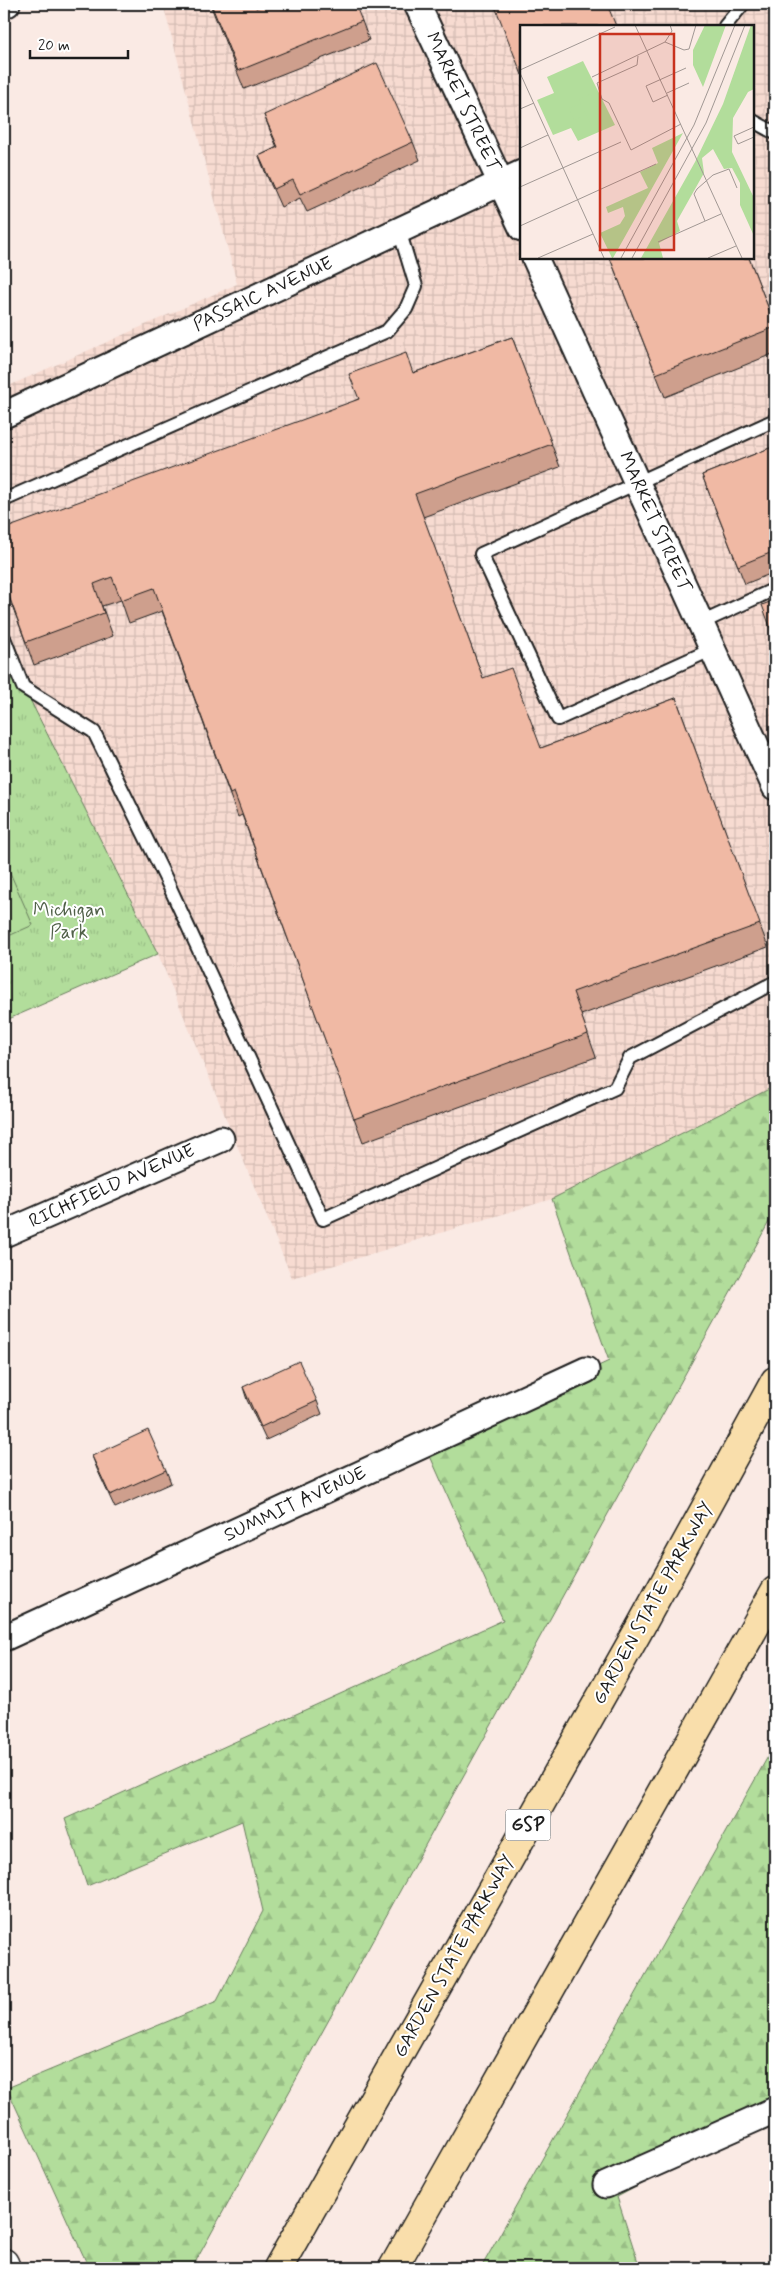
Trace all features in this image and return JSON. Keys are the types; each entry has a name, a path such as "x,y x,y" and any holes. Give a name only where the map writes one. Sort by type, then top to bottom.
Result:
{"highway":[{"name":"GARDEN STATE PARKWAY","path":"278,2268 632,1641 775,1381"},
{"path":"393,2268 775,1591"}],"street":[{"path":"4,5 8,4"},
{"name":"MARKET STREET","path":"417,4 511,178 520,219"},
{"name":"PASSAIC AVENUE","path":"4,415 511,178"},
{"name":"MARKET STREET","path":"535,259 775,787"},
{"name":"RICHFIELD AVENUE","path":"4,1234 221,1139"},
{"name":"SUMMIT AVENUE","path":"4,1638 586,1370"},
{"path":"606,2185 775,2110"},
{"path":"4,2263 6,2268"}],"lane":[{"path":"726,25 743,4"},
{"path":"754,122 775,133"},
{"path":"4,500 387,331 406,309 416,286 399,230"},
{"path":"713,650 558,719 481,554 775,420"},
{"path":"701,623 775,589"},
{"path":"4,638 23,686 94,732 166,879 323,1219 614,1088 630,1058 775,982"}],"shaded area":[{"path":"163,4 775,4 775,1086 552,1199 292,1278 158,954 4,648 4,388 237,284"}],"green space":[{"name":"Michigan Park","path":"4,648 158,954 4,1021"},
{"path":"4,859 33,925 4,938"},
{"path":"775,1086 775,1211 192,2268 89,2268 7,2088 217,2001 263,1911 242,1821 87,1886 65,1819 503,1620 426,1447 609,1361 552,1199"},
{"path":"775,1744 775,2114 617,2197 640,2268 481,2268"}],"building":[{"path":"211,4 254,4 256,8 267,4 355,4 362,21 238,71"},
{"path":"494,4 607,4 616,25 520,25 520,70"},
{"path":"377,63 413,142 300,194 293,180 274,189 259,156 278,147 264,115"},
{"path":"610,259 749,259 775,327 656,374"},
{"path":"512,337 552,444 415,494 483,678 511,668 541,748 676,698 760,924 573,992 588,1034 354,1119 234,792 230,794 154,588 121,600 112,577 94,584 104,613 26,642 4,583 4,529 359,399 349,374 406,353 413,373"},
{"path":"775,446 775,551 738,566 702,475"},
{"path":"775,600 775,640 762,605"},
{"path":"299,1361 317,1401 261,1427 243,1387"},
{"path":"148,1430 166,1470 110,1495 92,1456"}]}
